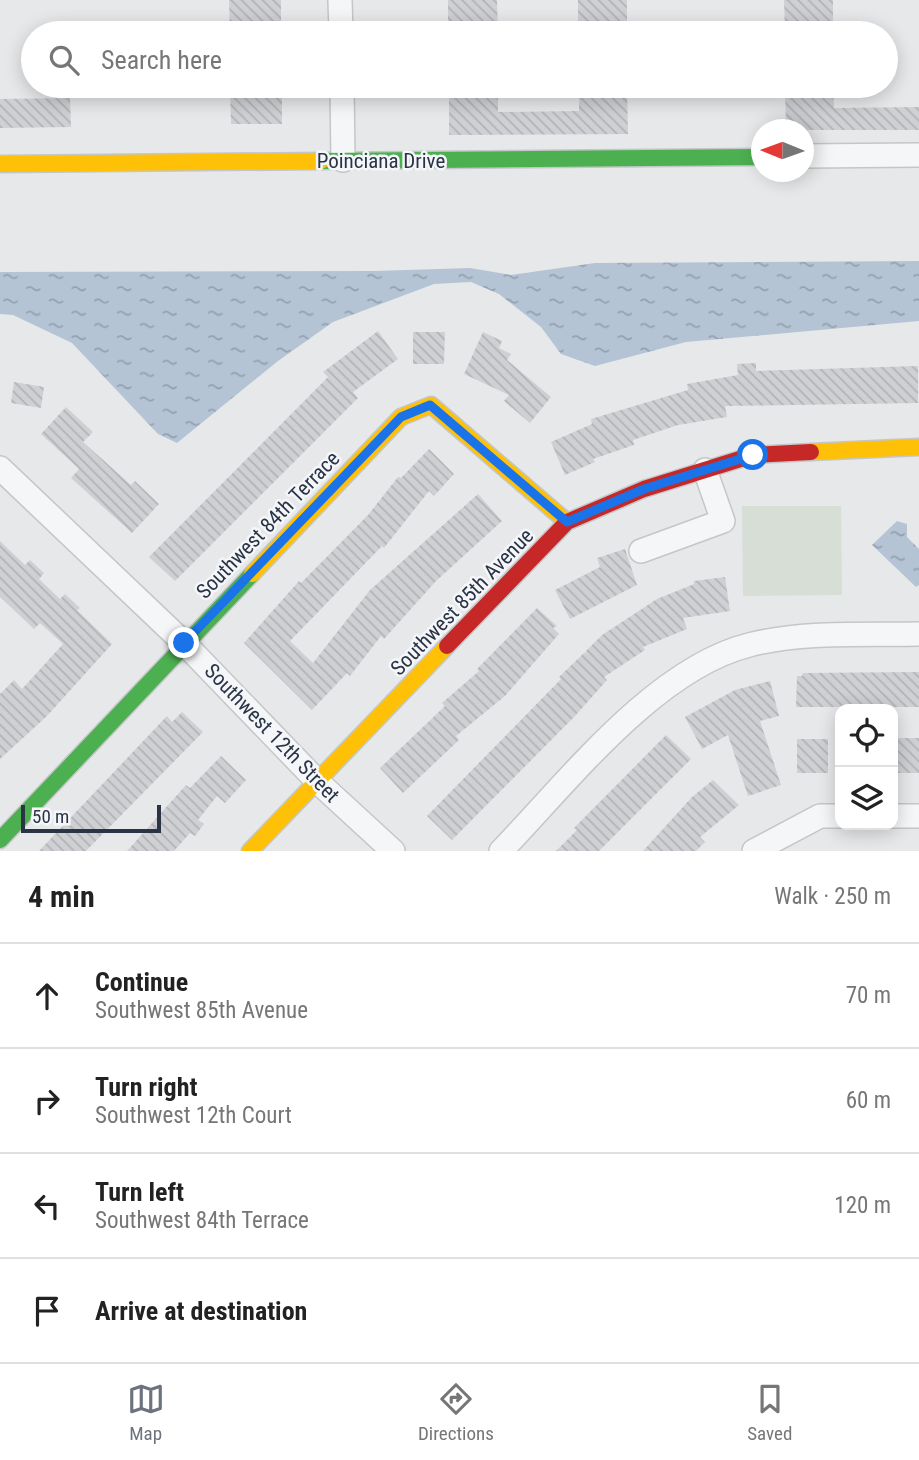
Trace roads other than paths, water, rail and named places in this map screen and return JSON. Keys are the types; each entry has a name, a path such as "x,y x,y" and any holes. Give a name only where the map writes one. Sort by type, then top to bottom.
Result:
{"street":[{"path":"340,0 341,21"},
{"path":"342,98 342,160"},
{"path":"814,156 919,155"},
{"name":"Poinciana Drive","path":"0,164 751,157"},
{"name":"Southwest 84th Terrace","path":"0,839 401,417 430,405 567,522"},
{"name":"Southwest 85th Avenue","path":"250,851 567,522 644,489 753,455 919,447"},
{"name":"Southwest 12th Street","path":"0,468 184,643 318,783 393,851"},
{"path":"641,551 723,521 705,470"},
{"path":"501,851 641,706 699,665 748,645 825,635 919,634"},
{"path":"754,851 820,816 835,816"},
{"path":"898,816 919,816"}],"water":[{"path":"919,261 919,321 686,342 595,366 561,354 541,327 499,294 471,282 434,284 333,322 278,361 177,443 158,434 72,343 13,315 0,314 0,272 375,271 470,268 511,275 595,263"},
{"path":"897,521 907,524 907,537 919,549 919,585 916,587 872,545"}]}
